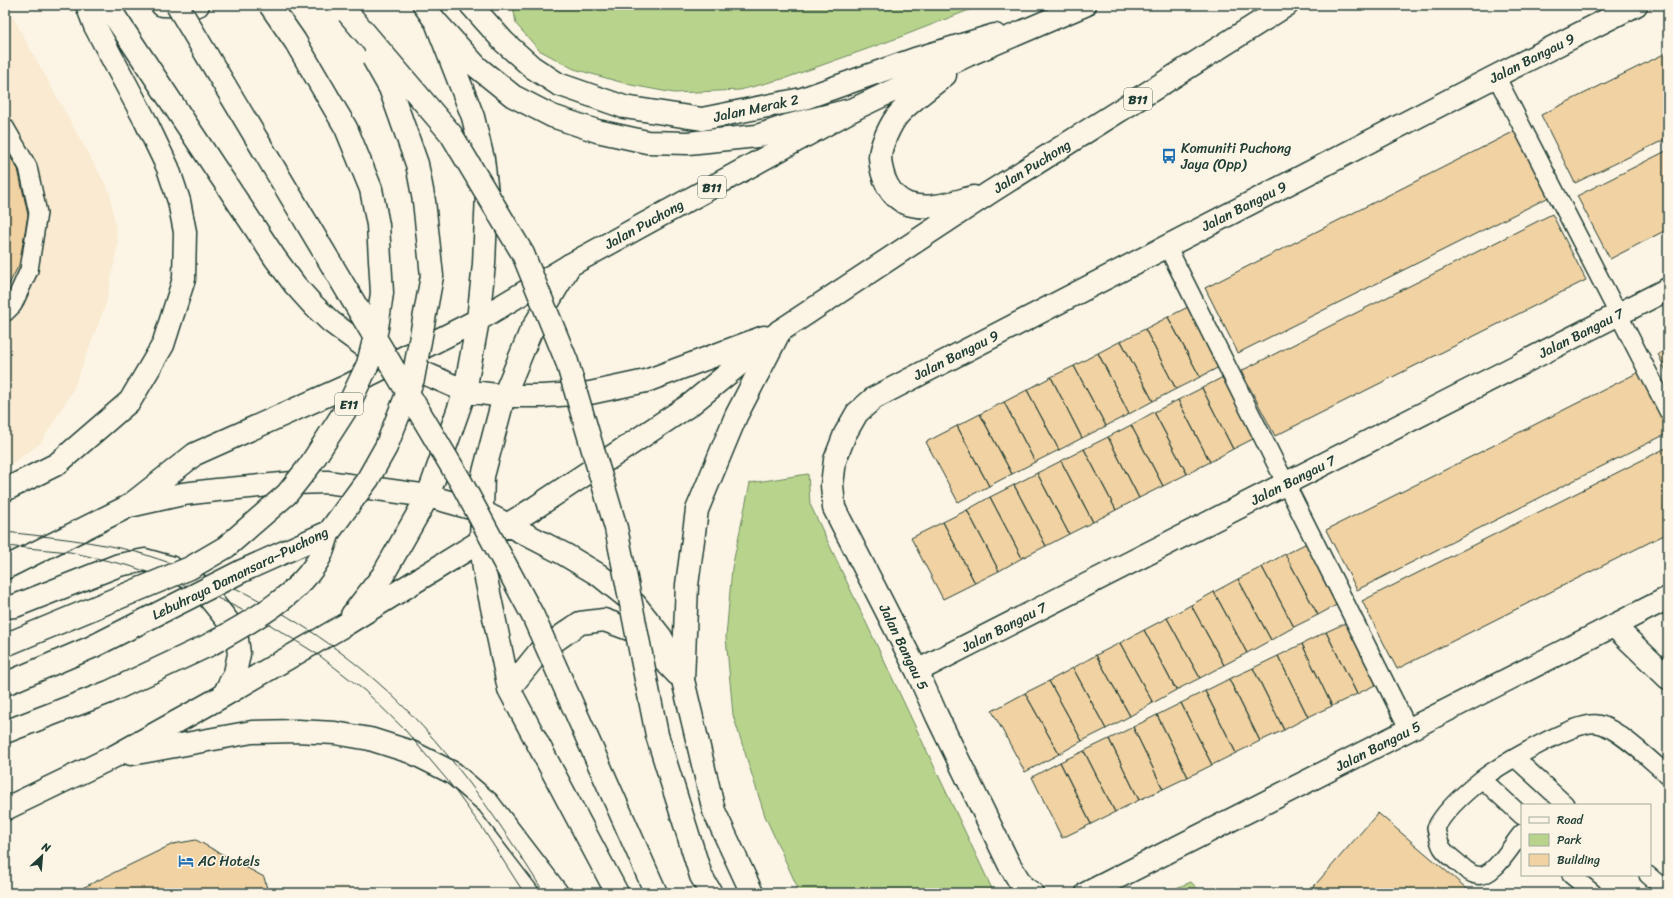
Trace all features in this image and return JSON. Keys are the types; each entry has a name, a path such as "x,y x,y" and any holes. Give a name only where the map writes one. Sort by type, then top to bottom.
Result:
{"main road":[{"path":"5,490 57,464 130,401 163,345 184,278 185,232 179,201 168,168 146,120 95,26 87,5"},
{"path":"107,5 275,258 295,285 331,322 365,347 398,360 464,391 504,396 543,396 590,393 646,381 780,331"},
{"path":"162,5 198,5"},
{"path":"177,5 461,482 533,616 656,893"},
{"name":"Lebuhraya Damansara–Puchong","path":"5,645 190,568 226,547 287,494 310,465 348,406 368,364 378,328 382,293 378,225 371,189 346,128 295,41 270,5"},
{"name":"Jalan Merak 2","path":"471,5 504,42 532,67 558,84 624,107 702,119 802,99 915,59 1063,14"},
{"name":"Jalan Puchong","path":"129,506 195,454 345,387 478,320 570,265 854,109 968,55 1085,5"},
{"name":"Jalan Puchong","path":"780,331 989,193 1287,5"},
{"name":"Jalan Bangau 9","path":"874,398 1636,5"},
{"path":"345,9 451,134 523,254 567,362 614,520 657,735 701,876 711,893"},
{"name":"Lebuhraya Damansara–Puchong","path":"5,684 92,647 242,571 329,532 368,480 386,447 413,379 432,276 424,201 417,164 390,88 345,9"},
{"path":"430,14 477,67 513,96 552,116 604,133 647,142 702,142 757,136 787,126 854,109"},
{"path":"343,626 383,574 428,496 464,391 478,320 484,264 487,193 483,159 473,117 430,14"},
{"path":"968,55 897,115 887,134 880,155 883,174 891,192 908,204 932,207 989,193"},
{"path":"570,265 530,333 504,396 483,476 481,541 484,569 509,689 617,893"},
{"name":"Jalan Bangau 7","path":"917,671 1668,289"},
{"path":"5,809 115,756 223,696 343,626 481,541 691,404 780,331"},
{"path":"683,680 687,585 697,510 736,416 780,331"},
{"name":"Jalan Bangau 5","path":"874,398 857,414 845,434 835,460 832,485 834,508 917,671 937,716 1009,864 1023,887 1032,893"},
{"path":"5,568 129,506 183,494 326,482 428,496 481,511 564,554 599,576 635,604 661,637 683,680 714,811 752,893"},
{"path":"5,732 109,692 209,645 241,627 296,588 310,572 321,555 329,532"},
{"path":"5,607 15,606 119,565 145,560 170,567 194,582 207,595 227,620 237,639 239,654 235,673 223,696"},
{"name":"Jalan Bangau 5","path":"1088,893 1668,598"},
{"path":"509,689 539,652 580,623 604,620 637,632 683,680"},
{"path":"1614,626 1668,678"},
{"path":"115,756 252,732 336,733 370,739 412,752 453,773 488,803 557,893"}],"lane":[{"path":"1496,76 1668,411"},
{"path":"5,128 28,167 38,213 29,270 13,304 5,313"},
{"path":"1167,246 1409,730"},
{"path":"1521,835 1498,865 1484,875 1476,876 1442,850 1436,828 1440,819 1482,779 1515,758 1569,730 1583,725 1597,724 1612,730 1668,775"},
{"path":"1515,758 1565,804"},
{"path":"1482,779 1521,815"},
{"path":"1572,876 1593,893"},
{"path":"1649,876 1668,892"}],"shaded area":[{"path":"5,5 110,193 118,243 106,304 73,390 40,444 5,468"},
{"path":"341,885 369,893 319,893"}],"green space":[{"path":"513,5 982,5 895,39 786,78 740,90 674,93 631,85 574,69 539,50 516,24"},
{"path":"808,474 810,504 994,893 800,893 765,816 733,715 726,637 732,568 750,483"},
{"path":"1191,882 1202,893 1164,893"}],"building":[{"path":"1668,52 1668,138 1575,183 1541,115"},
{"path":"1515,131 1549,197 1238,353 1205,288"},
{"path":"5,149 18,169 28,215 19,265 5,292"},
{"path":"1668,150 1668,229 1610,259 1577,196"},
{"path":"1552,214 1586,280 1275,436 1241,371"},
{"path":"1192,305 1223,365 1200,377 1168,317"},
{"path":"1168,317 1200,377 1176,389 1145,329"},
{"path":"1145,329 1176,389 1153,401 1121,341"},
{"path":"1121,341 1153,401 1129,414 1098,353"},
{"path":"1668,349 1668,375 1658,354"},
{"path":"1098,353 1129,414 1106,426 1074,366"},
{"path":"1074,366 1106,426 1082,438 1051,377"},
{"path":"1639,372 1668,427 1668,433 1357,590 1326,530"},
{"path":"1225,376 1257,437 1233,449 1202,388"},
{"path":"1051,377 1082,438 1059,450 1027,390"},
{"path":"1202,388 1233,449 1210,462 1178,400"},
{"path":"1027,390 1059,450 1035,462 1004,402"},
{"path":"1178,400 1210,462 1187,474 1154,412"},
{"path":"1004,402 1035,462 1012,474 980,414"},
{"path":"1154,412 1187,474 1163,486 1131,425"},
{"path":"980,414 1012,474 989,486 957,426"},
{"path":"1131,425 1163,486 1139,498 1108,437"},
{"path":"957,426 989,486 958,502 926,442"},
{"path":"1108,437 1139,498 1116,510 1084,449"},
{"path":"1668,447 1668,533 1397,669 1362,601"},
{"path":"1084,449 1116,510 1093,522 1061,461"},
{"path":"1061,461 1093,522 1069,534 1037,473"},
{"path":"1037,473 1069,534 1046,546 1014,485"},
{"path":"1014,485 1046,546 1022,558 990,497"},
{"path":"990,497 1022,558 999,571 967,510"},
{"path":"967,510 999,571 975,583 943,522"},
{"path":"943,522 975,583 943,599 911,538"},
{"path":"1309,542 1342,602 1318,615 1285,554"},
{"path":"1285,554 1318,615 1294,627 1262,567"},
{"path":"1262,567 1294,627 1271,640 1238,579"},
{"path":"1238,579 1271,640 1247,653 1214,592"},
{"path":"1214,592 1247,653 1224,665 1191,605"},
{"path":"1191,605 1224,665 1200,678 1167,618"},
{"path":"1167,618 1200,678 1176,690 1144,630"},
{"path":"1350,621 1381,682 1357,694 1326,632"},
{"path":"1144,630 1176,690 1153,703 1120,643"},
{"path":"1326,632 1357,694 1332,706 1302,644"},
{"path":"1120,643 1153,703 1130,716 1096,655"},
{"path":"1302,644 1332,706 1308,717 1278,656"},
{"path":"1096,655 1130,716 1106,729 1073,668"},
{"path":"1278,656 1308,717 1284,730 1253,668"},
{"path":"1073,668 1106,729 1082,741 1049,681"},
{"path":"1253,668 1284,730 1260,741 1229,679"},
{"path":"1229,679 1260,741 1236,753 1205,691"},
{"path":"1049,681 1082,741 1059,754 1025,693"},
{"path":"1205,691 1236,753 1212,765 1181,703"},
{"path":"1025,693 1059,754 1025,772 992,711"},
{"path":"1181,703 1212,765 1188,777 1157,715"},
{"path":"1157,715 1188,777 1163,789 1133,727"},
{"path":"1133,727 1163,789 1139,800 1109,739"},
{"path":"1109,739 1139,800 1115,812 1084,751"},
{"path":"1084,751 1115,812 1091,824 1060,762"},
{"path":"1060,762 1091,824 1062,838 1032,777"},
{"path":"1378,813 1472,893 1308,893"},
{"name":"AC Hotels","path":"196,840 264,877 268,893 72,893 173,844"},
{"path":"1563,888 1568,893 1558,893"}],"tram line":[{"path":"5,532 107,545 168,562 205,575 235,588 277,610 319,637 375,680 423,727 488,808 544,893"},
{"path":"5,546 70,552 130,566 207,593 261,619 320,656 365,691 405,730 448,781 483,829 524,893"}],"place":[{"name":"Komuniti Puchong Jaya (Opp)","path":"1169,156"},
{"name":"AC Hotels","path":"186,861"}]}
